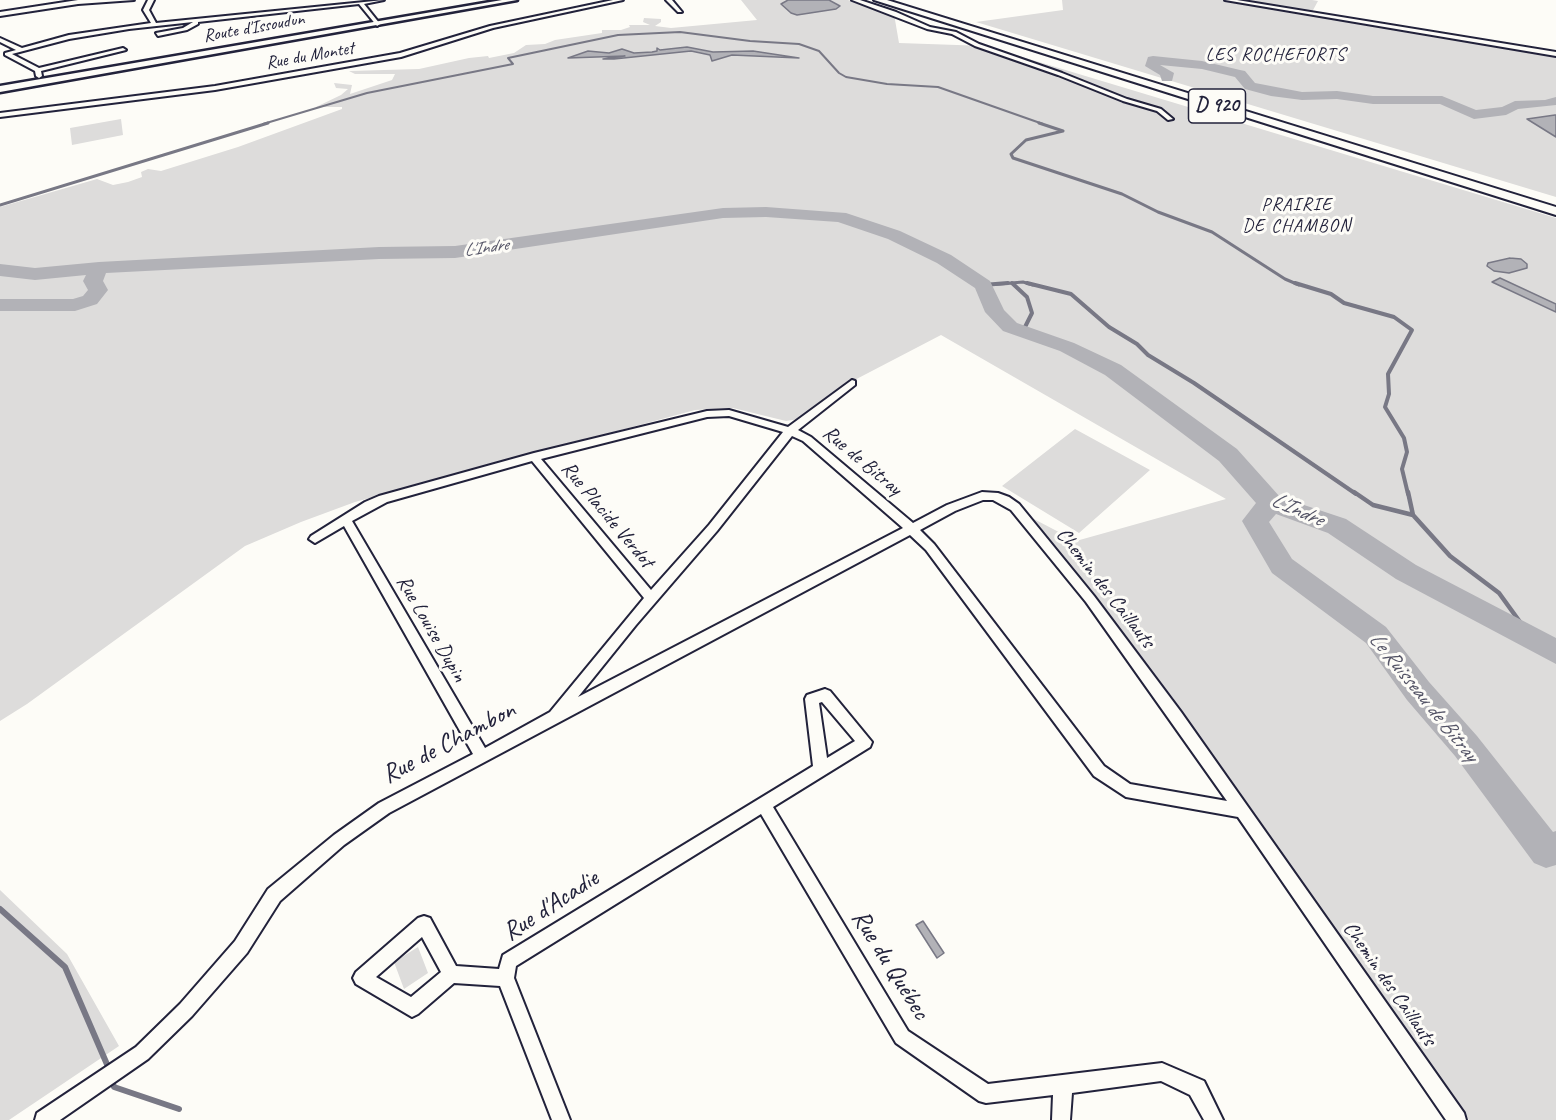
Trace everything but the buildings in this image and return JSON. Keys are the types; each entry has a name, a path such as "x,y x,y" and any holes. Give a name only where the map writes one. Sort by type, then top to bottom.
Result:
{"highway":[{"name":"D 920","path":"867,0 930,17"},
{"name":"D 920","path":"878,0 1556,211"},
{"name":"D 920","path":"889,0 1556,206"},
{"path":"899,0 959,22"}],"main road":[{"name":"Route d'Issoudun","path":"0,89 514,0"}],"street":[{"path":"40,7 54,0"},
{"path":"0,14 83,1 131,0"},
{"path":"151,0 146,10 153,18 154,24"},
{"path":"123,51 38,70 7,54 79,35 154,24 381,0"},
{"name":"Rue du Montet","path":"0,115 215,88 390,57 492,27 620,0"},
{"path":"669,0 680,11"},
{"path":"855,0 894,12 929,28 954,33 977,45 1125,100 1159,110 1170,119"},
{"path":"1228,0 1556,54"},
{"path":"361,3 376,24"},
{"path":"158,34 187,28 197,23 197,20"},
{"path":"0,40 21,50"},
{"path":"38,70 39,83"},
{"name":"Rue de Chambon","path":"44,1120 142,1053 186,1010 245,942 267,903 368,818 555,716 651,598 713,528 790,431 852,383"},
{"name":"Rue de Bitray","path":"315,539 383,499 534,457 716,413 729,413 790,431 807,439 911,528 930,547 1099,771 1126,790 1242,811"},
{"name":"Rue Placide Verdot","path":"534,457 651,598"},
{"name":"Chemin des Caillauts","path":"555,716 911,528 982,495 994,495 1014,507 1090,599 1242,811 1457,1120"},
{"name":"Rue Louise Dupin","path":"346,520 482,757"},
{"name":"Rue d'Acadie","path":"561,1120 505,978 509,961 865,742 825,695 812,699 821,768"},
{"name":"Rue du Québec","path":"763,804 902,1037 986,1094 1162,1072 1197,1088 1214,1120"},
{"path":"451,974 424,924 362,978 412,1008 451,974 505,978"},
{"path":"1061,1120 1063,1084"}],"shaded area":[{"path":"741,0 848,0 894,14 899,43 986,46 1556,218 1556,1120 1469,1120 1227,774 1223,774 1171,700 1174,699 1168,692 1163,692 1088,589 1030,517 1076,541 1226,499 941,335 845,385 799,419 786,421 733,408 695,410 355,502 301,522 245,546 27,704 0,721 0,207 97,179 113,185 128,182 142,177 141,172 148,169 161,171 238,147 342,109 342,107 316,107 348,89 336,88 334,83 352,85 350,94 392,80 395,74 355,74 349,71 419,69 469,58 488,56 489,58 514,53 526,45 545,44 555,40 602,33 602,30 621,30 630,27 629,25 650,25 643,22 644,18 661,19 661,22 655,26 671,28 757,20"},
{"path":"788,0 829,0 840,6 836,9 797,15 781,4"},
{"path":"1062,0 1312,0 1318,1 1312,12 1556,52 1556,197 976,22 1063,10"},
{"path":"687,47 713,52 753,51 799,58 732,55 712,61 710,55 691,51 614,59 603,59 625,56 568,58 588,51 609,53 622,49 634,53 657,51 657,48 660,50"},
{"path":"1555,115 1556,137 1527,119"},
{"path":"121,119 123,135 72,145 70,128"},
{"path":"1510,258 1521,259 1527,264 1527,268 1509,273 1494,271 1487,266 1488,263"},
{"path":"1500,278 1556,304 1556,312 1492,282"},
{"path":"1075,429 1150,470 1079,533 1002,486"},
{"path":"0,890 67,954 119,1046 9,1120 0,1120"},
{"path":"923,921 944,953 937,958 916,925"},
{"path":"418,947 428,973 404,989 394,962"}],"waterway":[{"path":"263,124 367,93 513,64 508,58 618,35 680,32 750,41 799,44 819,51 839,73 846,77 887,84 938,87 1043,124"},
{"path":"1167,78 1167,73 1152,66 1153,60 1202,65 1240,74 1250,86 1271,92 1302,96 1337,95 1373,100 1442,100 1474,115 1506,111 1515,105 1545,104 1556,101"},
{"path":"0,205 268,123"},
{"path":"1039,123 1063,131 1026,140 1011,154 1013,158 1122,194 1158,212 1212,232 1285,279 1299,285"},
{"name":"L'Indre","path":"99,268 379,253 455,252 723,213 766,212 840,217 894,235 944,259 983,285 995,312 1010,327 1067,347 1113,370 1228,455 1271,503"},
{"path":"0,270 35,274 99,268"},
{"name":"L'Indre","path":"0,305 75,305 90,300 98,290 93,281 99,268"},
{"name":"L'Indre","path":"988,285 1023,282 1033,285"},
{"name":"L'Indre","path":"983,285 1008,283"},
{"name":"L'Indre","path":"1014,285 1012,283 1027,297 1032,313 1023,331"},
{"name":"L'Indre","path":"1027,283 1071,294 1109,327 1137,344 1148,355 1194,383 1356,494"},
{"path":"1295,283 1331,294 1344,303 1394,317 1412,330 1388,374 1389,394 1385,407 1404,438 1407,452 1402,469 1408,494"},
{"name":"L'Indre","path":"1354,492 1373,505 1413,515"},
{"path":"1408,492 1413,515"},
{"name":"L'Indre","path":"1271,503 1337,526 1406,572 1556,652"},
{"name":"Le Ruisseau de Bitray","path":"1271,503 1255,521 1282,566 1376,635 1418,691 1466,746 1546,851 1556,848"},
{"path":"1413,515 1450,556 1499,593 1533,640"},
{"path":"0,909 65,967 109,1069"},
{"path":"111,1077 114,1087 179,1109"}],"district":[{"name":"LES ROCHEFORTS","path":"1276,55"},
{"name":"PRAIRIE DE CHAMBON","path":"1297,215"}]}
